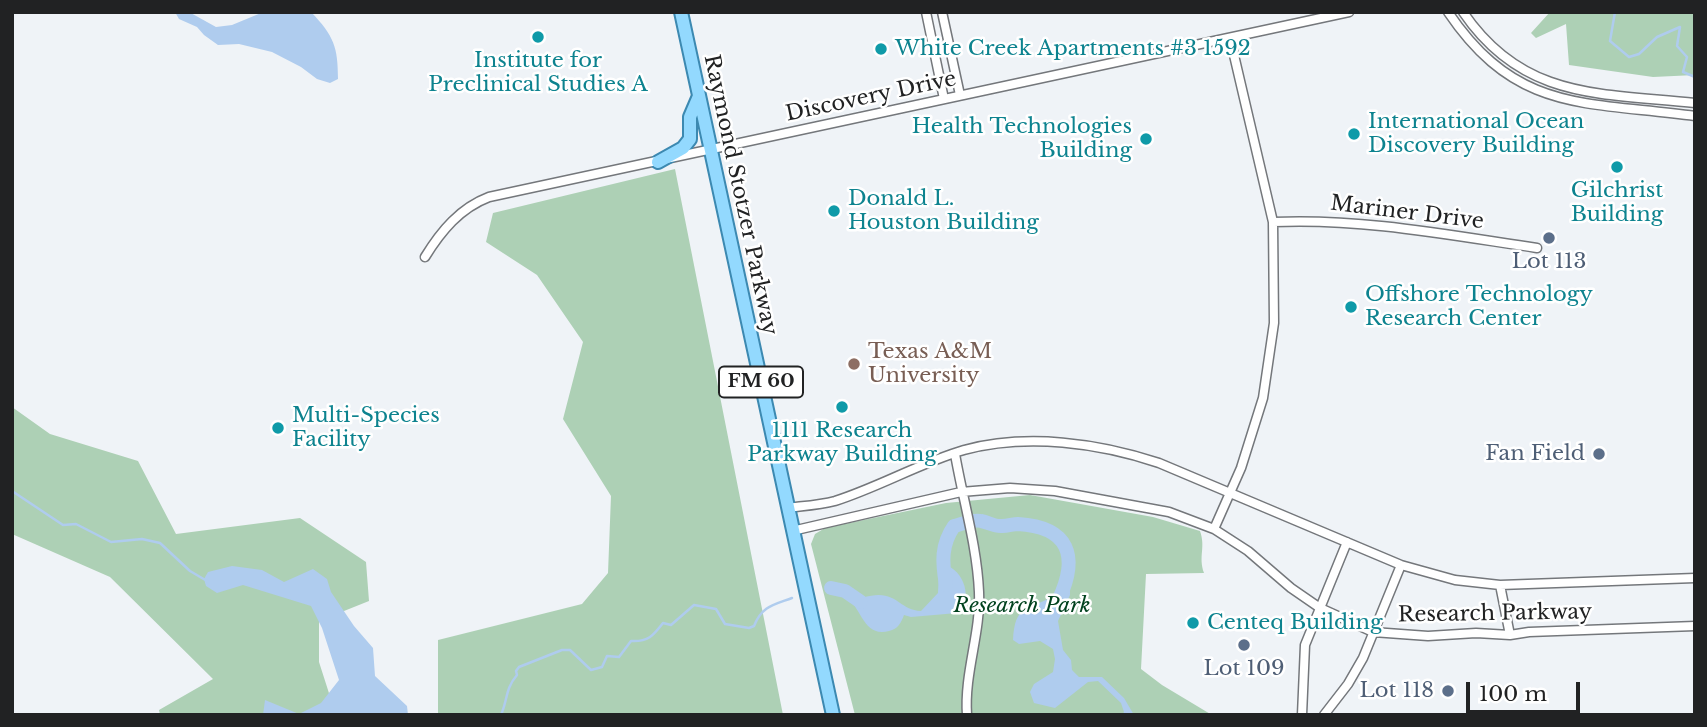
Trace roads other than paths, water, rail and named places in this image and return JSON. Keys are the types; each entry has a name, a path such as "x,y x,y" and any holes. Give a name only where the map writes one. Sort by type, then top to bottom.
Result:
{"main road":[{"name":"Raymond Stotzer Parkway","path":"681,12 833,715"},
{"path":"658,162 683,148 690,139 690,117 699,96"}],"street":[{"name":"Discovery Drive","path":"425,257 438,237 456,218 481,200 1349,12"},
{"path":"1448,12 1464,36 1499,69 1536,90 1564,100 1587,104 1695,116"},
{"path":"1463,12 1494,50 1518,68 1541,80 1591,93 1695,103"},
{"path":"944,99 927,17 943,15 960,95"},
{"path":"1214,529 1231,493 1263,398 1274,323 1273,222 1230,38"},
{"path":"1536,90 1541,80"},
{"path":"1660,112 1662,100"},
{"name":"Mariner Drive","path":"1273,222 1366,223 1537,247"},
{"name":"Research Parkway","path":"787,509 833,501 920,465 965,450 1005,445 1069,443 1128,453 1401,565 1455,580 1500,584 1695,578"},
{"path":"954,454 977,564 979,615 968,682 967,715"},
{"name":"Research Parkway","path":"792,531 961,492 1010,488 1055,491 1169,512 1214,529 1248,551 1320,608 1373,632 1408,635 1510,635 1695,626"},
{"path":"1302,715 1306,645 1347,542"},
{"path":"1324,715 1348,684 1401,565"},
{"path":"1500,584 1510,635"}],"water":[{"path":"175,12 189,12 216,27 232,25 261,13 311,12 330,35 336,50 338,79 330,83 317,79 272,52 239,44 218,45 197,27 179,19"},
{"path":"945,565 952,568 962,579 966,593 965,601 957,613 911,617 904,615 895,629 880,632 868,626 845,596 845,591 862,598 883,595 913,610 921,611 938,593 939,568"},
{"path":"232,566 262,570 284,582 313,569 327,579 331,592 373,648 375,676 407,706 408,715 263,715 265,700 299,714 321,703 339,680 322,628 311,606 243,585 217,593 206,586 204,579 208,572"},
{"path":"1067,581 1070,595 1058,621 1063,650 1071,660 1072,670 1079,677 1102,677 1124,698 1134,715 1122,715 1124,712 1121,703 1098,681 1088,682 1055,708 1034,703 1030,692 1034,684 1053,672 1053,649 1040,641 1019,644 1013,640 1016,620 1024,610 1053,596"}],"waterway":[{"path":"1615,12 1610,41 1629,57 1639,54 1657,37 1680,27 1677,46 1687,57 1683,72 1695,77"},
{"path":"12,491 63,525 76,524 111,542 142,539 160,543 190,571 207,581"},
{"path":"946,585 944,554 954,526 975,521 999,526 1035,526 1049,531 1065,546 1068,570 1059,599"},
{"path":"831,588 845,591 861,602"},
{"path":"501,715 519,667 562,650 570,650 591,670 602,667 607,656 619,657 631,641 650,637 663,623 671,625 694,605 716,609 725,624 749,628 754,626 769,607 792,598"}],"place":[{"name":"Institute for Preclinical Studies A","path":"538,37"},
{"name":"White Creek Apartments #3 1592","path":"881,49"},
{"name":"International Ocean Discovery Building","path":"1354,134"},
{"name":"Health Technologies Building","path":"1146,139"},
{"name":"Gilchrist Building","path":"1617,167"},
{"name":"Donald L. Houston Building","path":"834,211"},
{"name":"Lot 113","path":"1549,238"},
{"name":"Offshore Technology Research Center","path":"1351,307"},
{"name":"Texas A&M University","path":"854,364"},
{"name":"1111 Research Parkway Building","path":"842,407"},
{"name":"Multi-Species Facility","path":"278,428"},
{"name":"Fan Field","path":"1599,454"},
{"name":"Centeq Building","path":"1193,623"},
{"name":"Lot 109","path":"1244,645"},
{"name":"Lot 118","path":"1448,691"}],"park label":[{"name":"Research Park","path":"1022,606"}]}
